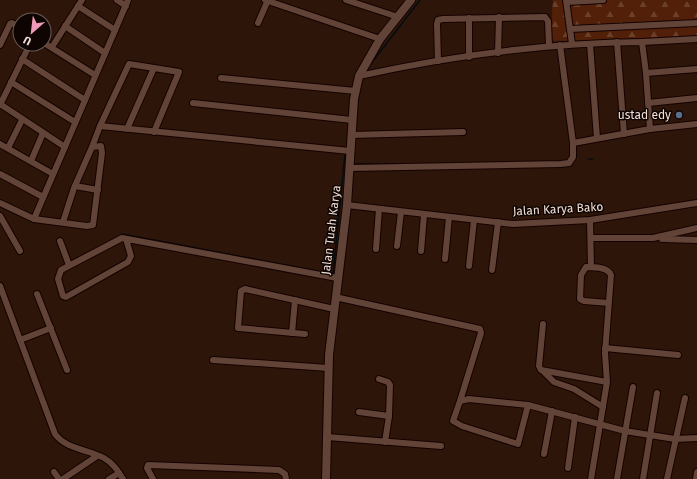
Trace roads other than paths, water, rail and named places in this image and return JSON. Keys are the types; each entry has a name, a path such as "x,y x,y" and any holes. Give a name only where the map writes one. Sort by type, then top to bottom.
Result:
{"main road":[{"name":"Jalan Tuah Karya","path":"326,479 328,368 337,278 347,205 352,120 356,91 359,76 380,39 411,0"}],"street":[{"path":"82,0 52,48 95,75"},
{"path":"34,218 127,3 117,0"},
{"path":"258,23 267,0 380,39"},
{"path":"346,0 398,17"},
{"path":"572,44 566,1 603,0"},
{"path":"78,6 115,30"},
{"path":"498,53 499,17"},
{"path":"438,61 438,20 499,17 547,18 549,46"},
{"path":"469,18 469,57"},
{"path":"0,46 10,24 12,23"},
{"path":"570,29 697,24"},
{"path":"65,26 105,53"},
{"path":"359,76 438,61 549,46 697,39"},
{"path":"617,42 624,134"},
{"path":"642,42 650,128"},
{"path":"590,44 597,138"},
{"path":"350,168 569,163 573,157 573,143 560,45"},
{"path":"26,52 0,105 65,147"},
{"path":"22,59 85,100"},
{"path":"63,222 75,186 128,64 179,72 154,132"},
{"path":"127,129 154,68"},
{"path":"646,73 697,69"},
{"path":"221,78 356,91"},
{"path":"11,82 75,122"},
{"path":"648,103 697,98"},
{"path":"194,103 352,120"},
{"path":"8,148 22,120"},
{"path":"573,143 650,128 697,124"},
{"path":"100,126 350,151"},
{"path":"351,135 463,132"},
{"path":"31,161 43,133"},
{"path":"0,144 53,174"},
{"path":"0,203 34,218 87,226 93,225 102,150 101,146 92,147"},
{"path":"0,174 43,197"},
{"path":"75,186 98,190"},
{"name":"Jalan Karya Bako","path":"347,205 513,224 590,220 697,203"},
{"path":"376,249 379,209"},
{"path":"398,246 401,212"},
{"path":"421,251 424,214"},
{"path":"0,216 20,251"},
{"path":"445,259 449,217"},
{"path":"469,266 474,220"},
{"path":"590,220 591,267"},
{"path":"492,270 498,222"},
{"path":"652,238 697,228"},
{"path":"591,238 697,240"},
{"path":"126,239 131,256 128,262 66,297 63,296 58,273 69,265 118,239 126,239 337,278"},
{"path":"60,240 69,265"},
{"path":"591,479 607,382 605,348 609,303 610,273 606,270 586,267 583,270 580,299 584,301 609,303"},
{"path":"0,286 55,434 61,442 105,458 123,479"},
{"path":"305,334 238,328 240,294 245,289 334,309"},
{"path":"37,294 67,370"},
{"path":"335,297 480,329 482,333 453,421 455,424 518,444 528,405"},
{"path":"292,333 295,300"},
{"path":"543,324 539,366 554,382 574,389 604,407"},
{"path":"20,340 50,328"},
{"path":"605,348 678,355"},
{"path":"213,360 328,368"},
{"path":"543,371 607,382"},
{"path":"379,379 388,382 390,385 389,416 385,442"},
{"path":"617,479 633,386"},
{"path":"643,479 657,393"},
{"path":"667,479 684,398"},
{"path":"460,401 469,399 528,405 625,431 675,439 697,438"},
{"path":"544,454 552,411"},
{"path":"358,412 389,416"},
{"path":"568,468 575,417"},
{"path":"327,437 441,446"},
{"path":"62,479 97,456"},
{"path":"153,479 147,468 148,465 279,470 285,474 286,479 293,479"},
{"path":"54,472 59,479"},
{"path":"696,479 697,472"},
{"path":"109,479 119,473"}],"waterway":[{"path":"369,66 420,0"},
{"path":"122,234 333,274 345,154"},
{"path":"356,164 412,164"}],"place":[{"name":"ustad edy","path":"679,115"}]}
